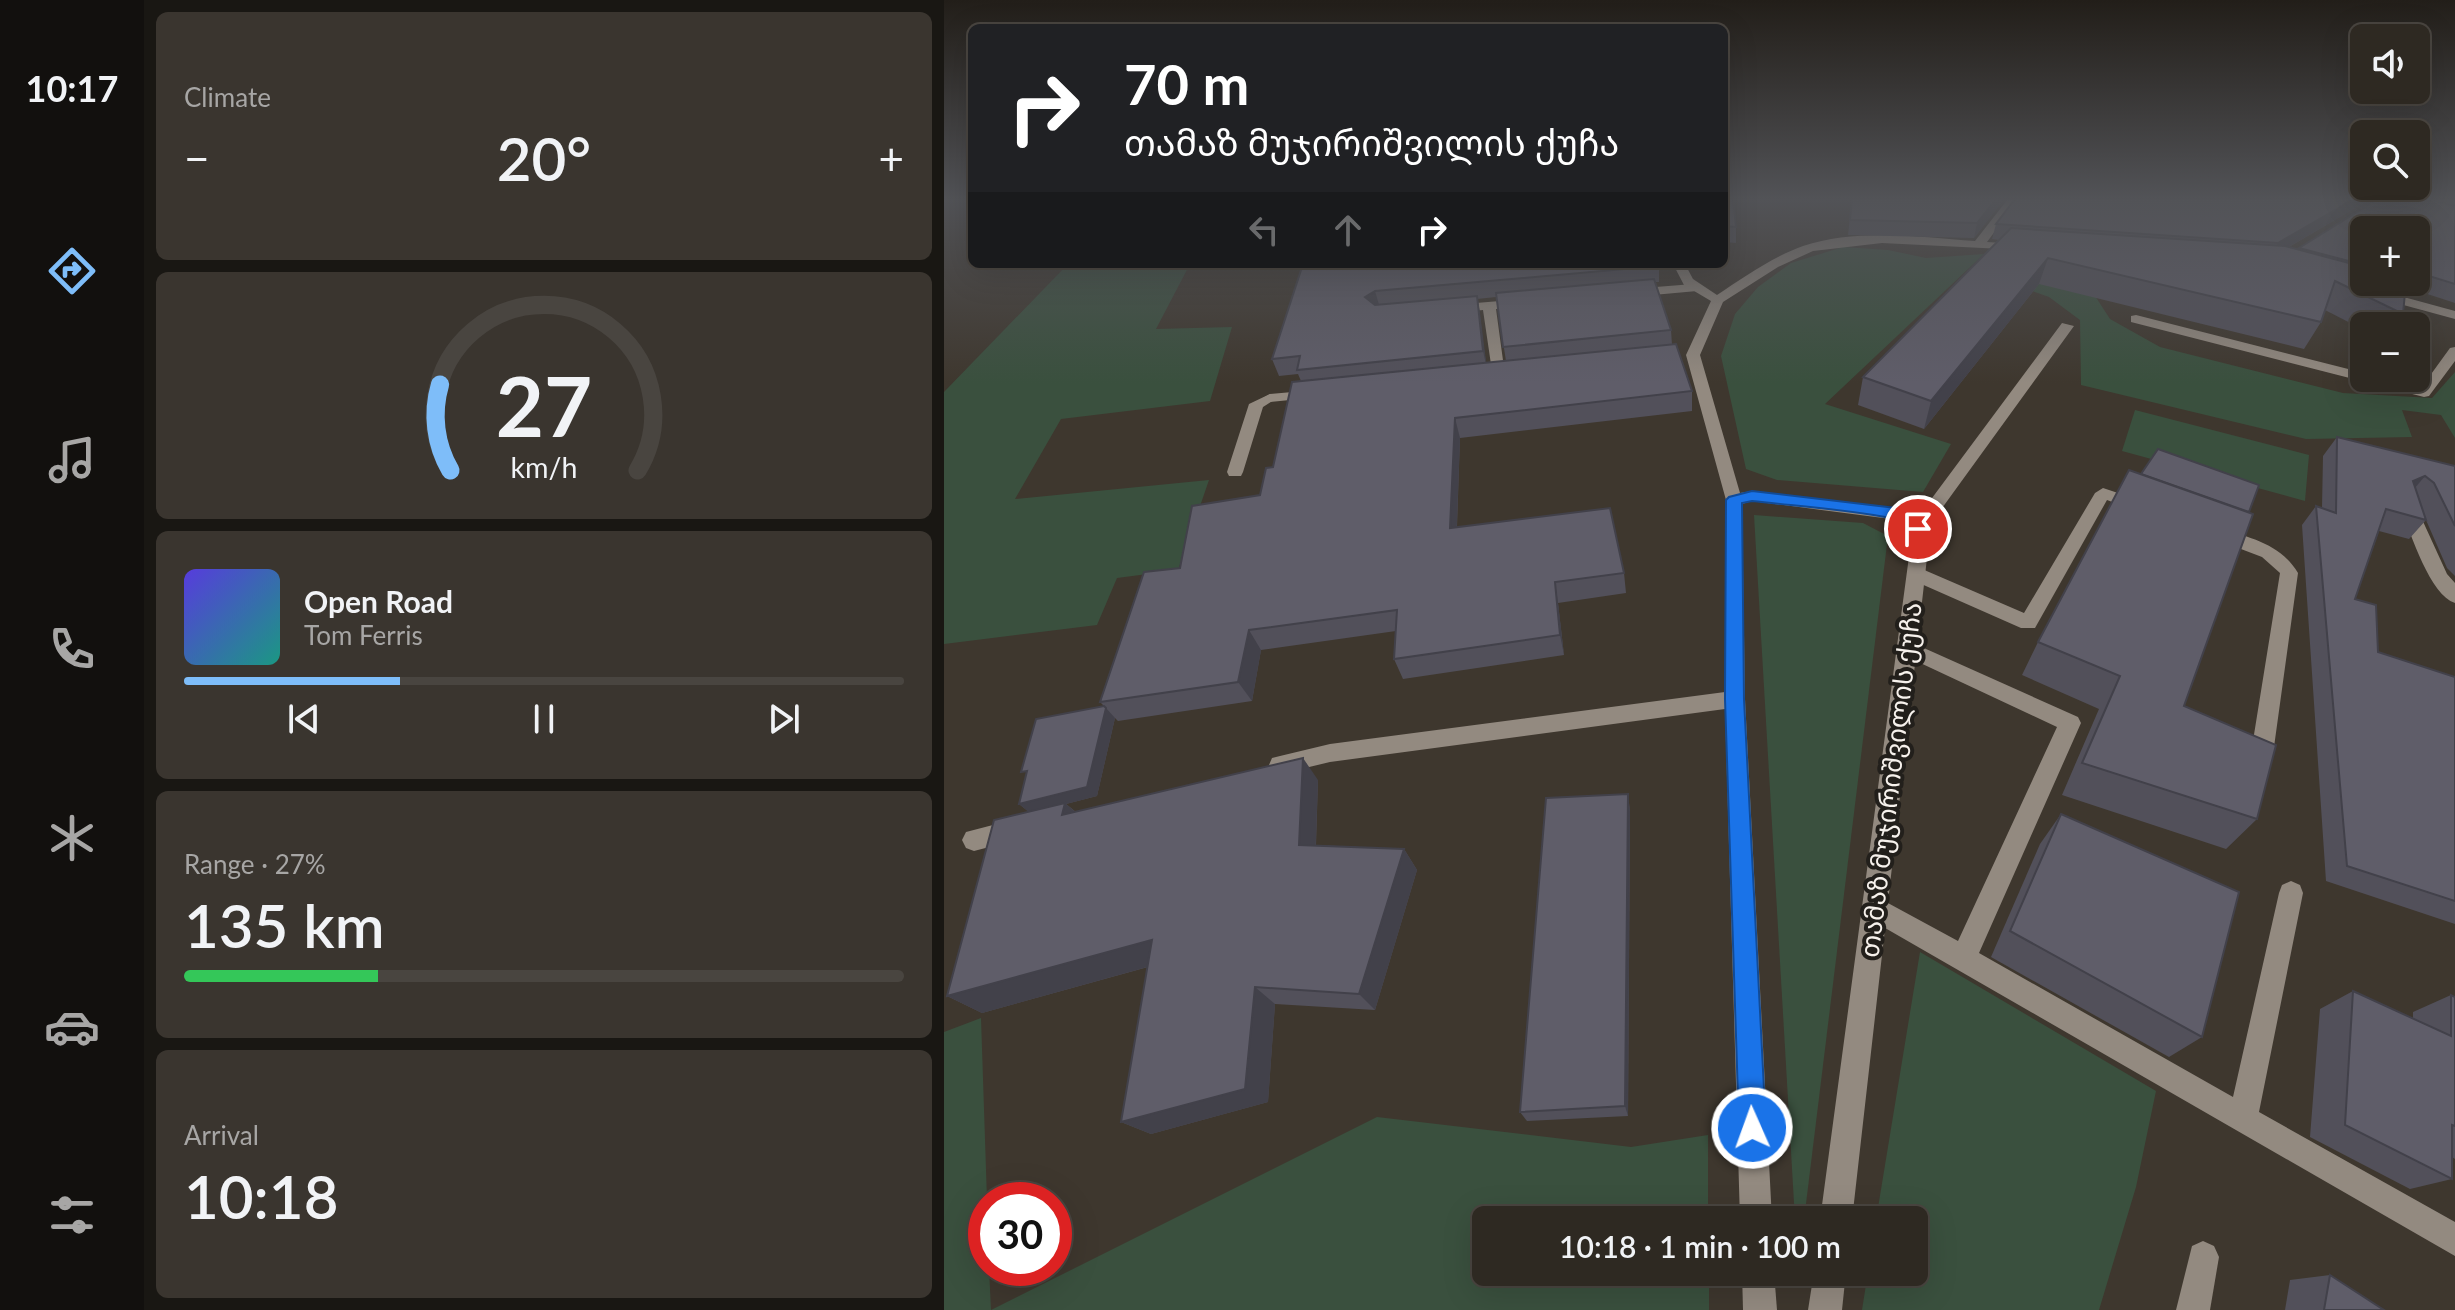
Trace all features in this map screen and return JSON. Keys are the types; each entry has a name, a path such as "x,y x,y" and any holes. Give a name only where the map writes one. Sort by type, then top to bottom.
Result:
{"street":[{"path":"1755,1206 1735,699 1734,500 1685,356 1718,300 1782,260"},
{"path":"1680,268 1693,288 1718,300"},
{"path":"1615,295 1693,288"},
{"path":"2386,296 2455,315"},
{"path":"1443,310 1536,302"},
{"path":"1489,306 1498,375"},
{"path":"2136,319 2350,374"},
{"path":"1734,500 1752,496 1872,509 1896,514 1918,529 2067,326"},
{"path":"2430,385 2455,351"},
{"path":"1235,472 1256,404 1270,398 1331,392"},
{"path":"1916,574 2028,623 2103,493 2158,513"},
{"path":"2407,503 2439,577 2455,596"},
{"path":"2200,528 2269,553 2284,562 2289,573 2263,747"},
{"name":"თამაზ მუჯირიშვილის ქუჩა","path":"1838,1206 1916,574 1918,529"},
{"path":"1906,648 2070,723 1963,959"},
{"path":"1253,772 1330,753 1735,699"},
{"path":"974,840 1036,825"},
{"path":"2243,1119 2291,893"},
{"path":"1875,908 2455,1240"},
{"path":"2193,1310 2203,1257"},
{"path":"1759,1286 1760,1310"},
{"path":"1825,1310 1828,1286"}],"green space":[{"path":"1800,260 1977,260 1825,404 1951,444 1923,492 1777,480 1746,469 1721,356 1735,314 1758,287 1791,263"},
{"path":"2075,265 2110,319 2160,347 2343,393 2432,398 2455,372 2455,438 2441,415 2402,410 2412,437 2306,439 2081,385 2080,320 2049,297 1986,275"},
{"path":"1064,268 1188,268 1156,329 1232,327 1210,401 1061,419 1015,499 1209,480 1178,570 1117,578 1097,625 944,644 944,392"},
{"path":"2135,410 2309,455 2305,501 2122,451"},
{"path":"1754,515 1863,523 1888,536 1806,1206 1794,1206"},
{"path":"1920,952 2156,1091 2136,1187 2099,1310 1862,1310 1866,1286 1928,1286 1928,1206 1878,1206"},
{"path":"981,1018 986,1182 968,1182 968,1286 990,1286 991,1310 944,1310 944,1032"},
{"path":"1377,1117 1631,1147 1708,1135 1708,1206 1472,1206 1472,1286 1709,1286 1709,1310 991,1310 1039,1286 1072,1286 1072,1270"}],"building":[{"path":"1979,260 2046,260 1931,401 1863,377"},
{"path":"2057,260 2338,260 2350,263 2350,288 2335,281 2321,322"},
{"path":"2430,260 2455,260 2455,284 2430,276"},
{"path":"1302,268 1636,268 1375,291 1365,297 1375,305 1477,296 1483,351 1297,370 1300,356 1272,359"},
{"path":"1654,279 1671,330 1503,347 1496,293"},
{"path":"2366,296 2405,296 2403,312"},
{"path":"1676,344 1692,391 1455,418 1450,528 1610,508 1624,573 1555,582 1560,635 1394,659 1397,610 1249,630 1238,682 1100,702 1144,572 1180,568 1192,506 1260,495 1266,468 1273,467 1292,382"},
{"path":"2337,437 2455,466 2455,526 2434,483 2425,476 2413,481 2426,520 2386,509 2355,599 2376,605 2378,652 2455,677 2455,901 2347,866 2316,506 2336,513"},
{"path":"2158,449 2259,485 2249,512 2141,474"},
{"path":"2129,470 2253,514 2184,706 2276,745 2257,819 2082,763 2120,676 2038,642"},
{"path":"1104,706 1087,787 1019,804 1027,771 1021,772 1036,719"},
{"path":"1303,758 1299,845 1404,849 1359,994 1255,987 1245,1089 1121,1122 1152,940 947,996 994,820 1065,803 1062,815"},
{"path":"1628,794 1625,1106 1520,1112 1546,798"},
{"path":"2061,814 2239,892 2202,1037 2010,931"},
{"path":"2353,991 2451,1036 2451,995 2455,997 2452,1179 2345,1125"},
{"path":"2330,1275 2384,1310 2324,1310"}],"route":[{"path":"1752,1128 1735,699 1734,500 1752,496 1872,509 1896,514 1918,529"}]}
